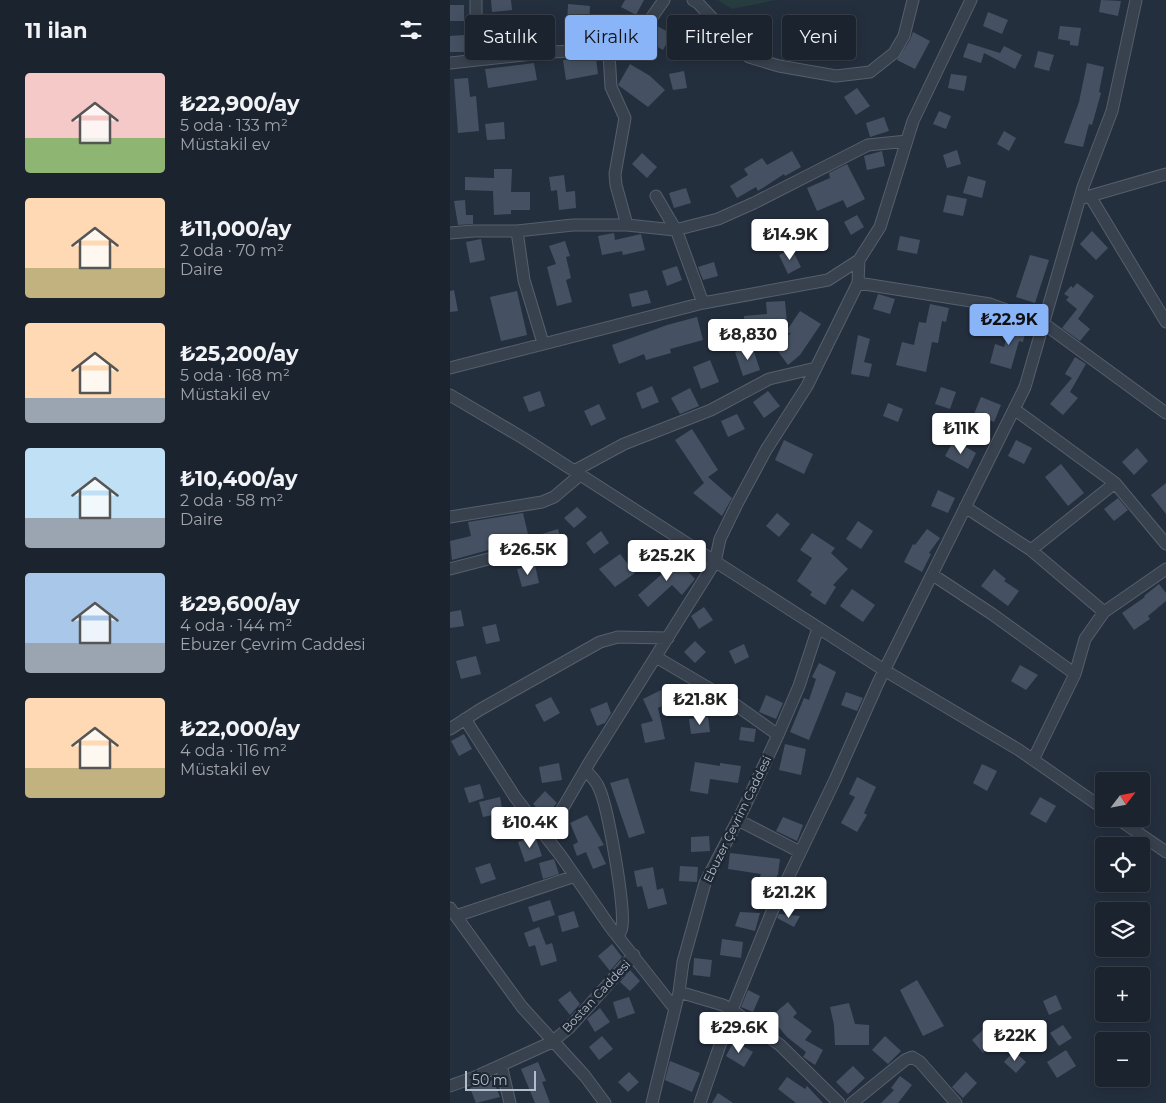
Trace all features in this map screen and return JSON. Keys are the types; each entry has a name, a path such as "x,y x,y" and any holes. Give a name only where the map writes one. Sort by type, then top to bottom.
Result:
{"street":[{"path":"476,0 476,15"},
{"path":"653,15 664,0"},
{"path":"693,0 749,57 779,66 836,76 870,72 894,54 904,36 913,0"},
{"path":"450,368 703,303 828,280 859,260 880,227 913,121 971,0"},
{"path":"700,1103 732,1010 773,909 884,670 1025,387 1043,323 1112,111 1136,0"},
{"path":"450,62 476,60"},
{"path":"610,60 611,87 625,118 615,174 616,185 627,225"},
{"path":"450,233 517,231 573,225 627,225 675,230 718,219 754,203 868,145 907,140"},
{"path":"1084,197 1166,174"},
{"path":"656,196 675,230 703,303"},
{"path":"1084,197 1166,322"},
{"path":"517,231 524,280 543,343"},
{"path":"546,837 585,770 716,562 720,539 737,504 766,450 816,368 858,283 859,260"},
{"path":"858,283 990,304 1043,323 1166,413"},
{"path":"450,517 542,502 554,497 577,473 624,444 711,410 769,379 816,368"},
{"path":"450,396 523,438 884,670 1033,760 1095,803"},
{"path":"1014,409 1115,483 1166,544"},
{"path":"1031,550 1115,483"},
{"path":"966,506 1031,550 1104,612"},
{"path":"450,569 500,556"},
{"path":"1033,760 1075,674 1085,638 1104,612 1165,572"},
{"path":"932,575 992,614 1075,674"},
{"name":"Ebuzer Çevrim Caddesi","path":"652,1103 679,992 683,962 705,883 738,820 778,735 799,686 818,628"},
{"path":"450,729 600,642 618,637 668,638"},
{"path":"656,657 728,700 778,735"},
{"path":"465,719 515,797 618,936 675,1009"},
{"path":"585,770 594,778 600,790 614,853 622,909 622,927 618,936"},
{"path":"738,820 800,852"},
{"path":"1131,828 1166,852"},
{"path":"575,876 453,912 522,1007 584,1076 605,1103"},
{"name":"Bostan Caddesi","path":"450,1086 552,1042 570,1027 634,955"},
{"path":"679,992 723,1005 732,1010 780,1045 839,1103"},
{"path":"852,1103 905,1060 912,1057 920,1062 956,1103"},
{"path":"501,1065 510,1103"}],"green space":[{"path":"718,0 776,0 732,9"}],"building":[{"path":"491,0 511,0 512,10 492,12"},
{"path":"625,0 644,0 636,15 621,7"},
{"path":"1101,0 1121,1 1118,16 1099,12"},
{"path":"568,4 590,6 590,15 568,15"},
{"path":"450,5 464,5 464,21 450,21"},
{"path":"988,12 1008,20 1002,34 983,26"},
{"path":"657,26 667,31 667,43 663,50 657,47"},
{"path":"1060,26 1081,28 1078,46 1070,45 1070,41 1058,39"},
{"path":"913,32 930,41 915,69 897,60"},
{"path":"464,35 465,52 450,52 450,36"},
{"path":"968,43 1000,53 1004,46 1022,55 1015,69 984,53 981,63 963,57"},
{"path":"1038,51 1054,55 1049,71 1034,67"},
{"path":"563,60 596,60 598,74 566,80"},
{"path":"534,63 537,80 488,88 485,69"},
{"path":"1087,63 1104,67 1099,92 1101,93 1092,125 1089,124 1083,147 1064,143 1079,102"},
{"path":"630,64 650,76 665,90 648,107 618,85"},
{"path":"684,71 687,88 673,90 669,74"},
{"path":"951,74 967,76 964,91 948,88"},
{"path":"468,78 470,97 476,96 479,131 458,133 454,79"},
{"path":"857,88 870,106 856,115 844,97"},
{"path":"939,111 951,116 946,129 933,124"},
{"path":"884,117 889,131 870,137 866,123"},
{"path":"504,122 505,139 487,140 485,124"},
{"path":"1004,131 1016,138 1009,151 997,144"},
{"path":"957,150 961,164 947,168 943,155"},
{"path":"792,151 801,167 785,176 784,174 758,191 756,187 737,198 730,186 748,175 744,169 762,158 767,165"},
{"path":"882,151 885,166 867,170 864,156"},
{"path":"642,153 657,167 647,178 632,164"},
{"path":"847,164 865,199 847,208 843,200 817,211 807,188 830,178 829,173"},
{"path":"494,169 512,169 511,192 530,192 530,210 511,210 511,214 494,215 493,191 465,190 465,177 494,178"},
{"path":"564,175 566,192 575,191 576,208 559,210 557,190 551,191 549,177"},
{"path":"968,176 986,181 982,198 963,193"},
{"path":"686,188 691,203 674,208 669,193"},
{"path":"947,195 967,199 963,216 943,212"},
{"path":"465,200 466,215 473,215 473,224 458,225 454,201"},
{"path":"857,215 864,227 851,235 844,222"},
{"path":"1092,231 1108,248 1096,260 1080,244"},
{"path":"614,233 615,240 641,234 645,250 623,255 622,251 602,255 598,236"},
{"path":"900,236 920,240 917,254 897,250"},
{"path":"481,239 485,260 470,263 466,242"},
{"path":"565,241 570,256 566,257 571,278 566,280 572,302 557,306 547,267 556,264 549,246"},
{"path":"792,249 801,267 788,274 779,255"},
{"path":"1030,255 1049,260 1035,303 1016,297"},
{"path":"714,262 718,276 703,280 698,267"},
{"path":"677,266 682,280 667,286 662,271"},
{"path":"1077,283 1094,296 1078,319 1090,329 1080,341 1062,328 1077,309 1066,300 1069,297 1064,294 1071,286 1073,288"},
{"path":"454,290 458,311 450,312 450,291"},
{"path":"647,290 651,303 632,307 629,294"},
{"path":"517,291 527,335 501,341 490,297"},
{"path":"878,294 895,299 890,314 873,309"},
{"path":"785,301 787,323 761,325 762,335 745,336 744,316 767,314 766,302"},
{"path":"930,304 949,308 946,322 942,321 938,343 932,342 926,372 896,365 902,342 914,345 919,322 926,323"},
{"path":"800,311 821,324 800,355 788,365 774,346 791,333 785,333"},
{"path":"980,313 995,315 993,329 978,326"},
{"path":"697,317 703,340 670,349 671,353 646,360 644,354 619,364 612,345 667,325"},
{"path":"1011,320 1027,325 1023,342 1019,341 1011,369 990,363 995,344 1004,347"},
{"path":"858,335 870,339 864,362 872,364 869,377 851,374"},
{"path":"752,346 760,370 743,376 735,352"},
{"path":"1075,357 1086,364 1070,392 1078,398 1063,415 1050,404 1072,378 1065,374"},
{"path":"710,360 719,382 701,389 693,367"},
{"path":"652,386 659,402 642,409 636,393"},
{"path":"941,387 956,392 950,409 935,404"},
{"path":"690,388 699,406 680,414 671,398"},
{"path":"540,391 545,406 529,412 523,397"},
{"path":"768,391 780,406 764,418 753,402"},
{"path":"981,397 1001,405 994,422 974,414"},
{"path":"888,403 903,409 898,422 883,416"},
{"path":"599,404 606,419 591,426 584,411"},
{"path":"737,414 745,429 728,437 721,421"},
{"path":"692,429 718,470 708,477 732,498 722,516 693,493 704,483 675,440"},
{"path":"784,440 813,454 804,474 775,460"},
{"path":"954,440 976,453 968,469 945,456"},
{"path":"1016,440 1032,448 1024,464 1008,456"},
{"path":"1137,448 1148,461 1134,475 1122,462"},
{"path":"1061,464 1084,493 1068,506 1045,477"},
{"path":"1166,483 1166,514 1151,495"},
{"path":"938,490 955,498 948,513 931,506"},
{"path":"1118,498 1128,510 1114,521 1104,509"},
{"path":"577,507 587,517 574,528 564,518"},
{"path":"523,513 532,551 507,556 503,546 452,560 450,541 471,536 468,522"},
{"path":"777,513 790,524 779,537 766,526"},
{"path":"858,521 873,531 861,549 846,539"},
{"path":"558,529 562,543 546,548 542,534"},
{"path":"927,529 940,538 929,553 931,554 922,572 904,562 913,544 915,545"},
{"path":"601,531 609,543 594,554 586,543"},
{"path":"812,533 835,548 831,553 848,569 833,585 836,587 825,605 810,595 812,592 797,581 812,558 800,550"},
{"path":"620,554 635,573 615,587 599,569"},
{"path":"668,557 681,570 684,567 695,579 682,595 672,585 648,607 638,595 662,574 657,569"},
{"path":"535,565 539,583 522,587 517,569"},
{"path":"994,569 1006,579 1004,581 1019,591 1008,606 981,586"},
{"path":"1159,584 1166,593 1166,601 1148,616 1150,619 1134,630 1122,613 1145,597"},
{"path":"852,589 875,605 863,622 840,606"},
{"path":"704,607 713,620 699,629 691,616"},
{"path":"461,610 464,626 450,628 450,612"},
{"path":"496,624 500,641 486,644 482,627"},
{"path":"695,641 706,652 695,663 684,652"},
{"path":"744,644 749,657 735,664 729,651"},
{"path":"476,656 481,674 461,679 456,661"},
{"path":"819,663 836,672 809,740 790,732 804,698 809,700 816,679 812,677"},
{"path":"1020,665 1038,675 1026,690 1011,681"},
{"path":"661,690 668,703 658,708 665,739 645,743 641,724 653,721 643,699"},
{"path":"846,692 863,698 857,711 841,705"},
{"path":"766,695 783,703 776,719 759,712"},
{"path":"551,697 560,713 544,722 535,705"},
{"path":"607,702 611,713 605,723 597,726 590,709"},
{"path":"708,717 710,732 691,734 689,719"},
{"path":"741,727 756,729 754,742 739,740"},
{"path":"464,734 472,749 459,756 451,741"},
{"path":"785,744 806,749 801,775 779,770"},
{"path":"695,762 720,766 720,763 741,766 738,783 710,779 708,794 690,791"},
{"path":"559,763 562,780 542,783 539,767"},
{"path":"982,764 997,771 987,791 973,783"},
{"path":"857,777 876,787 864,813 867,815 857,832 841,823 855,797 849,794"},
{"path":"628,778 645,833 629,838 610,783"},
{"path":"480,784 484,798 469,803 464,788"},
{"path":"545,791 557,803 545,816 533,804"},
{"path":"500,797 503,813 483,817 479,802"},
{"path":"1040,797 1056,806 1046,823 1030,814"},
{"path":"587,815 604,845 598,847 606,864 593,869 586,852 577,856 573,845 578,842 570,823"},
{"path":"783,817 803,825 797,841 776,831"},
{"path":"535,836 542,856 525,862 518,842"},
{"path":"709,836 710,851 691,852 691,837"},
{"path":"730,853 780,859 778,874 766,899 753,893 761,874 728,869"},
{"path":"554,859 559,874 543,879 539,863"},
{"path":"490,863 496,879 481,884 475,868"},
{"path":"680,866 698,867 697,882 679,881"},
{"path":"653,867 657,890 663,888 667,904 648,909 642,886 637,887 634,871"},
{"path":"550,900 555,915 533,922 528,907"},
{"path":"574,911 579,927 562,932 558,916"},
{"path":"740,912 760,913 755,931 735,926"},
{"path":"779,914 800,916 794,927 777,918"},
{"path":"539,927 546,945 552,943 557,961 541,966 535,945 529,947 524,933"},
{"path":"722,939 743,942 741,958 720,955"},
{"path":"612,944 622,957 610,971 598,956"},
{"path":"694,958 712,960 710,977 693,975"},
{"path":"630,970 640,981 630,991 620,982"},
{"path":"917,980 944,1026 923,1036 900,990"},
{"path":"748,990 760,996 753,1012 741,1007"},
{"path":"570,991 580,1004 570,1015 558,1000"},
{"path":"1056,995 1062,1009 1049,1015 1043,1001"},
{"path":"629,997 635,1013 618,1019 613,1002"},
{"path":"788,1002 797,1013 793,1017 812,1031 805,1040 823,1050 815,1065 803,1057 806,1052 787,1037 770,1017"},
{"path":"849,1003 855,1024 869,1025 869,1045 835,1045 834,1025 830,1007"},
{"path":"600,1008 610,1022 595,1032 587,1019"},
{"path":"1063,1025 1072,1038 1059,1046 1050,1033"},
{"path":"987,1026 999,1039 983,1053 972,1040"},
{"path":"602,1036 613,1049 599,1060 589,1047"},
{"path":"885,1036 901,1051 888,1064 872,1050"},
{"path":"734,1041 753,1052 744,1067 726,1056"},
{"path":"1066,1050 1076,1066 1057,1078 1047,1062"},
{"path":"1014,1051 1026,1062 1016,1073 1004,1062"},
{"path":"670,1061 700,1073 692,1092 665,1080"},
{"path":"538,1062 546,1081 542,1082 550,1103 535,1103 521,1069"},
{"path":"853,1066 865,1078 848,1094 836,1082"},
{"path":"629,1072 639,1082 628,1092 618,1082"},
{"path":"966,1072 977,1083 963,1098 952,1087"},
{"path":"900,1076 912,1085 898,1103 881,1103 894,1090 891,1088"},
{"path":"787,1077 805,1089 807,1086 823,1103 796,1103 778,1089"},
{"path":"493,1080 500,1097 476,1103 470,1088"},
{"path":"718,1093 733,1103 712,1103"}]}
